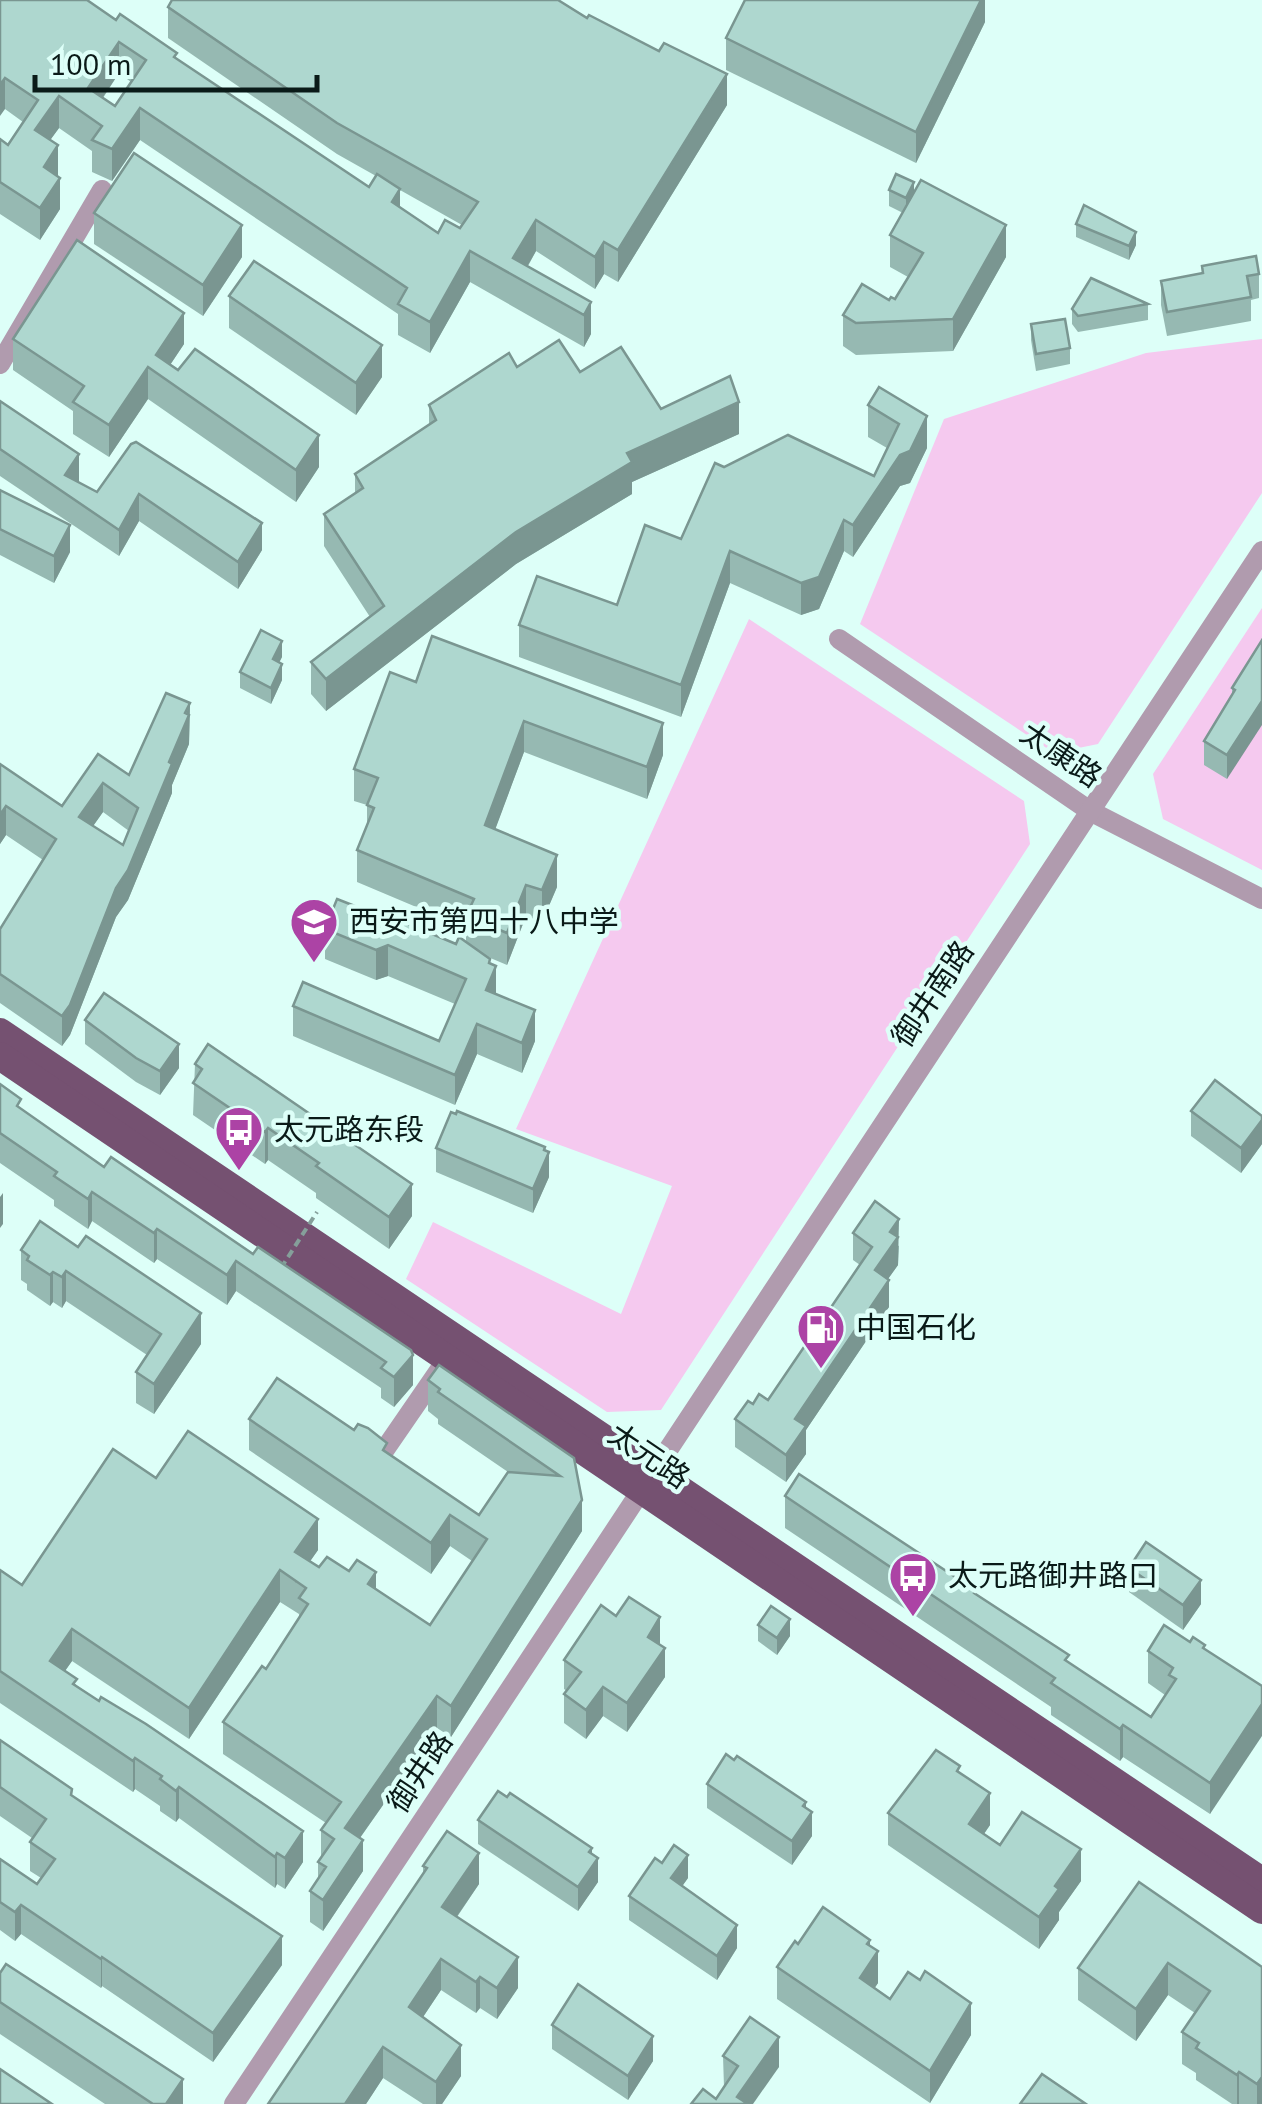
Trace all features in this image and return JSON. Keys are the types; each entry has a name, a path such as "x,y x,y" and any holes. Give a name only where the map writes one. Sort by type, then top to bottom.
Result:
{"main road":[{"name":"太元路","path":"0,1032 1262,1910"},
{"name":"太元路","path":"0,1056 448,1359 647,1480 1262,1881"}],"street":[{"path":"0,364 102,190"},
{"name":"御井南路","path":"647,1480 1262,551"},
{"name":"太康路","path":"840,639 1090,811 1262,899"},
{"path":"381,1455 448,1359"},
{"name":"御井路","path":"234,2104 647,1480"}],"path":[{"path":"279,1272 317,1212"}],"shaded area":[{"path":"1262,339 1262,493 1098,744 1054,753 860,624 944,419 1146,353"},
{"path":"1262,608 1262,870 1163,819 1153,774"},
{"path":"749,619 1024,801 1030,844 661,1410 607,1412 406,1279 433,1222 621,1314 672,1186 516,1129"}],"building":[{"path":"0,0 87,0 116,20 120,14 177,53 174,57 369,187 377,174 400,189 392,202 438,233 445,220 460,228 478,202 337,123 168,7 172,0 558,0 659,51 664,43 727,74 618,250 604,242 595,257 536,220 513,258 591,302 584,315 470,251 430,322 398,304 407,288 140,108 112,149 92,140 102,126 59,96 35,130 58,145 44,167 60,178 40,208 0,182 0,139 8,145 38,100 5,78 0,85","holes":["119,42 146,60 115,106 88,88"]},
{"path":"745,0 981,0 916,132 726,38"},
{"path":"134,153 242,225 203,285 94,213"},
{"path":"896,174 914,182 906,198 889,190"},
{"path":"921,180 1006,225 953,319 856,323 843,315 862,284 889,300 895,299 923,253 890,235"},
{"path":"1084,205 1136,232 1129,246 1076,224"},
{"path":"77,240 184,313 156,355 178,370 195,349 319,435 296,470 148,367 109,425 73,402 84,386 13,339"},
{"path":"1256,256 1259,274 1247,276 1251,297 1167,312 1161,281 1203,273 1202,266"},
{"path":"254,261 382,345 356,383 229,296"},
{"path":"1091,278 1148,304 1078,316 1072,309"},
{"path":"1065,319 1070,348 1036,354 1031,324"},
{"path":"559,340 580,372 621,347 661,409 730,376 739,402 627,453 632,462 516,532 326,679 311,662 384,606 324,514 363,488 355,474 436,420 429,405 509,353 517,367"},
{"path":"879,387 927,416 910,451 900,455 853,525 844,520 819,577 801,583 730,551 681,685 519,625 537,576 617,605 645,525 681,539 715,463 724,467 788,435 874,476 899,424 868,405"},
{"path":"0,401 79,454 65,475 97,492 136,442 262,523 238,562 139,494 119,530 0,449"},
{"path":"0,490 70,525 54,556 0,529"},
{"path":"261,630 282,641 273,659 282,664 271,688 240,672"},
{"path":"432,636 663,723 647,767 524,721 485,825 557,855 542,890 526,885 507,933 466,916 474,899 357,850 374,808 367,805 378,778 354,769 390,672 416,682"},
{"path":"1262,640 1262,701 1227,755 1204,741"},
{"path":"166,693 190,703 185,713 189,715 169,762 172,764 62,1016 0,974 0,929 56,839 6,806 0,815 0,764 62,806 98,754 129,775","holes":["103,783 138,808 123,845 79,817"]},
{"path":"337,899 456,944 459,937 490,959 489,963 496,966 486,990 535,1010 522,1043 477,1024 455,1075 293,1006 303,982 439,1041 466,979 388,945 376,950 325,929"},
{"path":"104,993 179,1044 160,1071 85,1020"},
{"path":"208,1044 412,1184 389,1217 268,1128 265,1132 193,1083 202,1069 195,1064"},
{"path":"1215,1080 1262,1116 1241,1148 1191,1111"},
{"path":"0,1084 21,1099 17,1106 104,1167 111,1157 253,1254 258,1247 413,1355 394,1377 381,1368 386,1362 236,1261 227,1275 92,1192 88,1199 0,1133"},
{"path":"457,1111 545,1147 549,1152 533,1189 436,1148 451,1112"},
{"path":"875,1201 899,1219 890,1232 898,1237 875,1270 889,1280 795,1419 806,1426 786,1455 735,1419 748,1401 753,1404 759,1394 768,1400 872,1247 853,1233"},
{"path":"40,1221 78,1247 86,1236 201,1313 154,1384 136,1372 161,1334 66,1271 62,1277 53,1272 50,1275 27,1260 29,1256 21,1250"},
{"path":"439,1365 574,1458 582,1500 451,1706 437,1696 345,1828 363,1840 323,1900 310,1891 326,1867 318,1862 334,1839 321,1830 341,1802 223,1722 262,1666 266,1669 308,1604 299,1598 306,1588 280,1570 189,1708 72,1629 50,1661 77,1679 73,1684 146,1724 303,1831 285,1858 277,1853 275,1857 179,1787 176,1791 160,1779 162,1776 135,1758 133,1761 0,1671 0,1570 22,1585 113,1449 156,1478 188,1431 318,1519 295,1552 319,1567 327,1557 349,1571 357,1560 376,1572 368,1584 430,1625 487,1539 450,1515 431,1543 249,1419 277,1378 354,1430 358,1424 368,1428 387,1443 383,1450 479,1515 508,1472 560,1476 438,1392 440,1389 428,1380"},
{"path":"799,1474 975,1590 974,1593 1069,1655 1065,1660 1151,1717 1176,1679 1169,1675 1173,1668 1148,1651 1164,1625 1190,1642 1193,1637 1205,1645 1203,1648 1262,1686 1262,1704 1210,1783 1051,1683 1055,1678 785,1496"},
{"path":"1146,1542 1201,1580 1183,1605 1129,1568"},
{"path":"629,1597 660,1617 648,1637 665,1648 627,1703 603,1687 586,1710 564,1694 581,1672 564,1660 601,1605 616,1616"},
{"path":"771,1606 790,1619 777,1638 758,1625"},
{"path":"0,1740 72,1789 71,1795 282,1936 213,2033 21,1905 15,1912 0,1902 0,1859 37,1884 55,1859 30,1842 46,1819 0,1787"},
{"path":"936,1750 960,1766 957,1771 990,1793 969,1824 1000,1845 1022,1812 1081,1849 1039,1917 888,1813"},
{"path":"726,1754 734,1760 737,1756 806,1802 803,1806 812,1812 792,1841 707,1784"},
{"path":"498,1791 507,1797 510,1793 592,1848 589,1852 598,1858 578,1887 478,1820"},
{"path":"447,1831 479,1853 442,1907 518,1957 497,1988 480,1977 476,1982 441,1959 409,2007 461,2045 436,2082 383,2047 345,2104 268,2104 427,1868 423,1866"},
{"path":"674,1845 688,1855 671,1878 737,1925 717,1956 629,1896 655,1858 662,1863"},
{"path":"1139,1882 1262,1967 1262,2077 1257,2084 1196,2048 1199,2043 1182,2032 1210,1991 1168,1963 1136,2009 1078,1968"},
{"path":"823,1907 870,1940 867,1944 878,1951 860,1978 890,1999 908,1972 920,1980 925,1971 971,2003 930,2071 777,1967"},
{"path":"6,1964 183,2079 166,2104 153,2104 0,2002 0,1973"},
{"path":"578,1984 653,2036 628,2076 552,2025"},
{"path":"750,2017 779,2037 737,2097 748,2104 691,2104 703,2089 716,2099 738,2066 723,2056"},
{"path":"0,2069 52,2104 0,2104"},
{"path":"1042,2074 1086,2104 1020,2104"}],"place":[{"name":"西安市第四十八中学","path":"314,964"},
{"name":"太元路东段","path":"239,1172"},
{"name":"中国石化","path":"821,1370"},
{"name":"太元路御井路口","path":"913,1618"}]}
